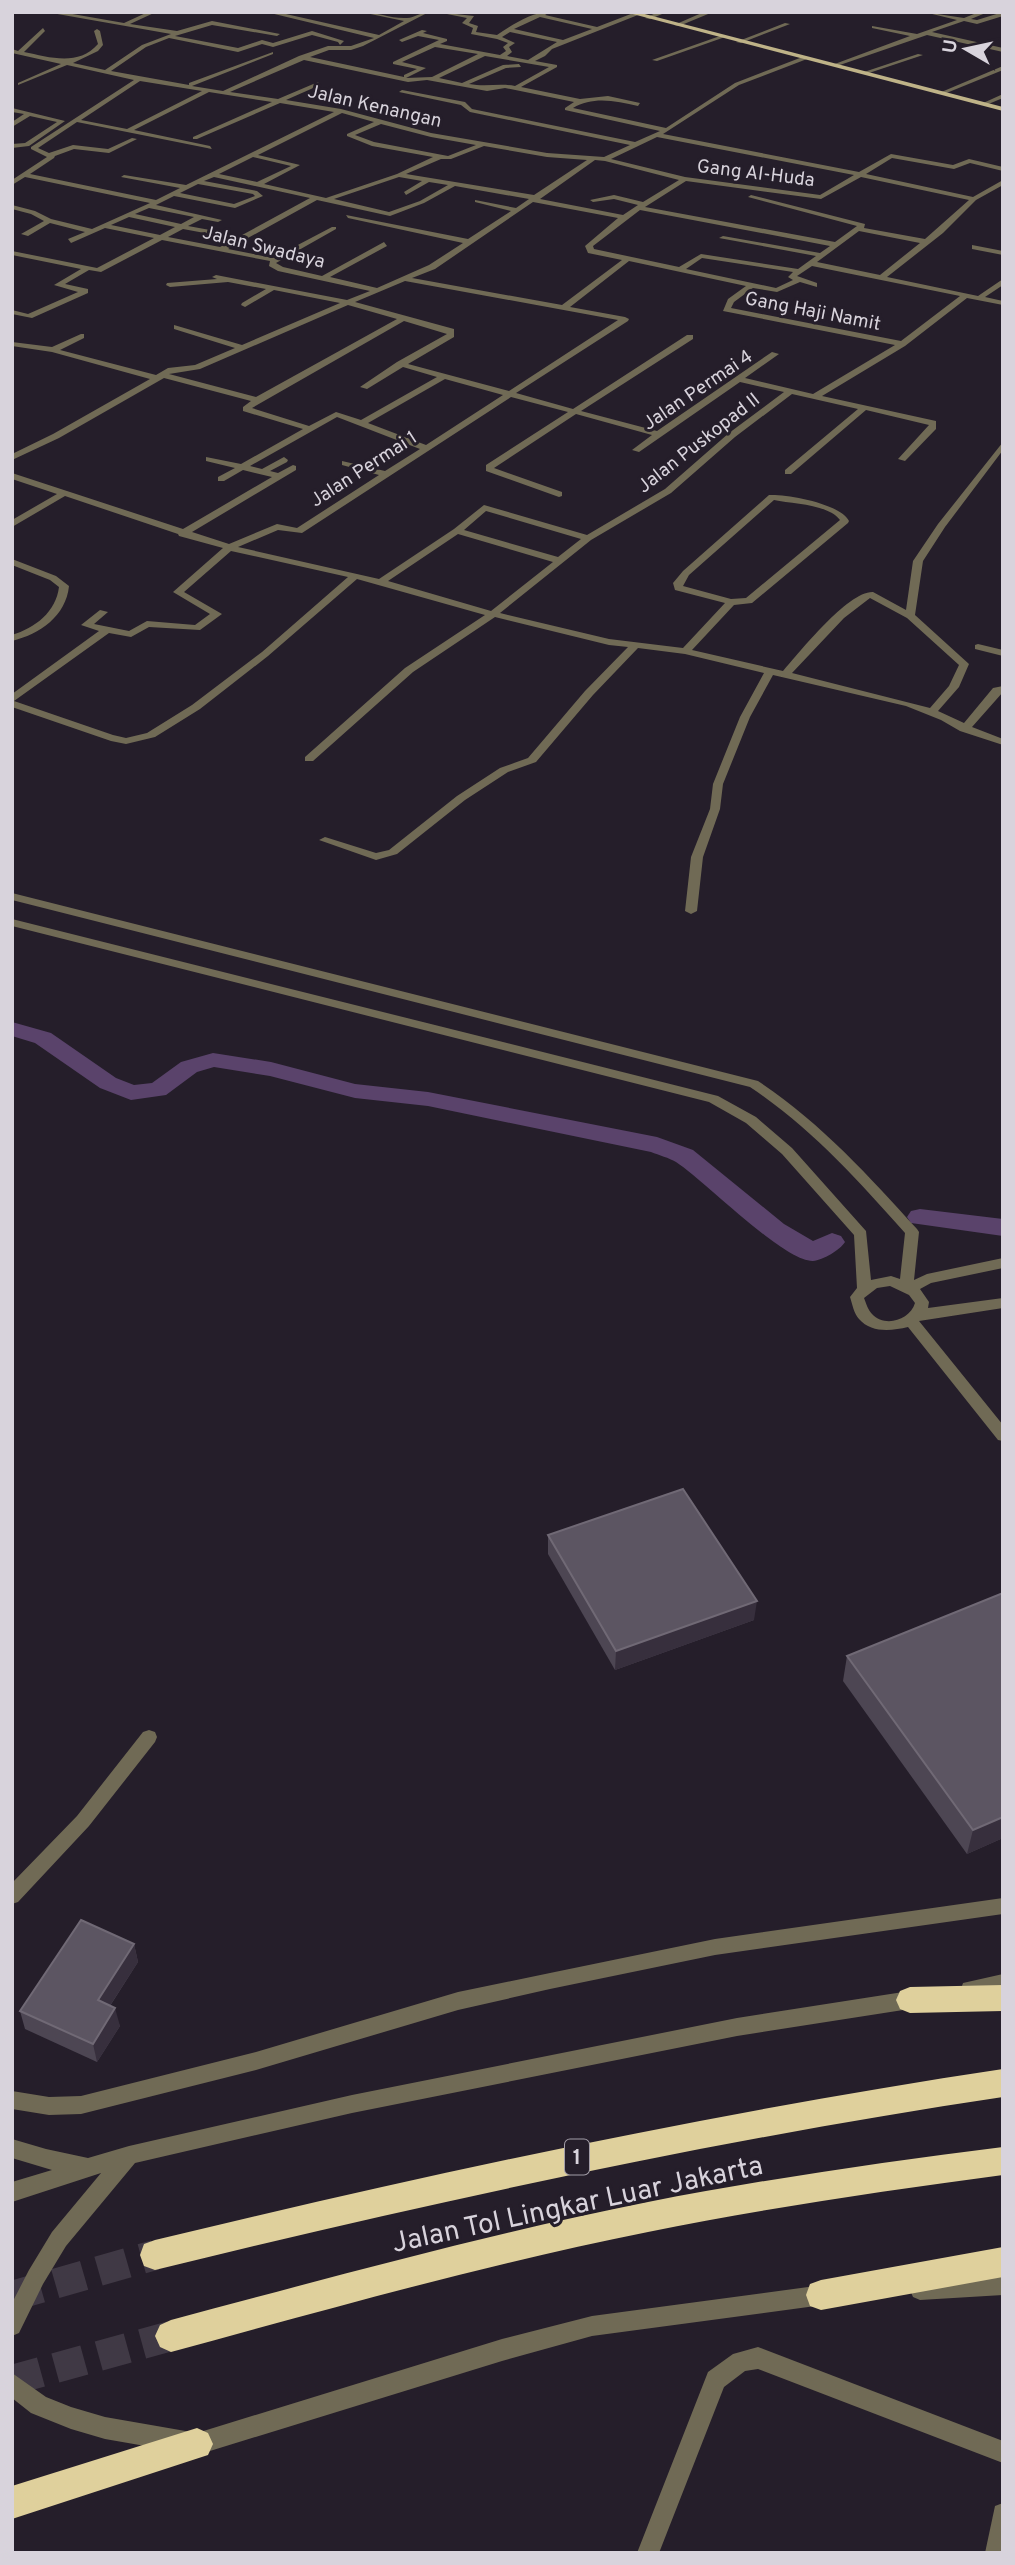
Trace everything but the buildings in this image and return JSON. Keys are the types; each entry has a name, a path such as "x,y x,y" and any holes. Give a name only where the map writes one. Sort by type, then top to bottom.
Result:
{"highway":[{"path":"910,2000 1003,1998"},
{"name":"Jalan Tol Lingkar Luar Jakarta","path":"155,2255 490,2175 709,2130 1003,2083"},
{"name":"Jalan Tol Lingkar Luar Jakarta","path":"171,2336 380,2280 598,2228 810,2188 1003,2161"},
{"path":"821,2295 1003,2262"},
{"path":"12,2503 197,2444"}],"main road":[{"path":"632,13 1003,109"}],"street":[{"path":"49,12 178,33"},
{"path":"125,24 153,12"},
{"path":"261,15 269,12 378,37"},
{"path":"364,12 424,31 402,40"},
{"path":"170,37 237,50 262,42 273,45 312,33 349,48 378,37 426,12"},
{"path":"440,12 472,17 465,23 476,27 473,33 498,37 512,43 506,47 509,52 500,57"},
{"path":"498,37 547,12"},
{"path":"648,18 664,12"},
{"path":"677,25 710,12"},
{"path":"927,12 977,22 1003,14"},
{"path":"946,17 955,12"},
{"path":"835,65 985,12"},
{"path":"519,66 544,55 550,48 632,13"},
{"path":"539,15 595,28"},
{"path":"106,72 133,52 178,33 212,23 277,34"},
{"path":"739,42 787,24"},
{"path":"874,27 917,36"},
{"path":"16,52 43,30"},
{"path":"508,30 563,42"},
{"path":"864,30 905,41"},
{"path":"20,84 96,50 101,44 97,31"},
{"path":"226,91 355,31"},
{"path":"925,33 1003,50"},
{"path":"401,78 423,68 392,62 445,40 418,34"},
{"path":"655,60 722,37"},
{"path":"434,45 555,66 516,88"},
{"path":"246,48 401,78 433,79 493,89 505,86 580,101 608,98 638,104"},
{"name":"Jalan Kenangan","path":"16,52 73,62 139,79 341,111 482,144 605,159"},
{"path":"187,85 271,53"},
{"path":"433,79 484,54"},
{"path":"864,73 920,55"},
{"path":"605,159 667,130 737,85 805,58"},
{"path":"462,85 505,65 547,70"},
{"path":"942,93 1003,68"},
{"path":"134,139 106,152 73,147 51,155 32,149 139,79"},
{"path":"195,138 318,84"},
{"path":"128,131 210,89"},
{"path":"402,92 460,102 466,104 466,108 470,110 634,144"},
{"path":"984,104 1003,96"},
{"path":"580,101 567,109 667,130"},
{"path":"12,110 62,121 29,144 12,146"},
{"path":"71,241 153,204 341,111"},
{"path":"12,125 30,113"},
{"path":"74,121 211,148"},
{"path":"379,122 349,135 372,144 449,158 482,144"},
{"path":"656,135 774,156 974,199"},
{"path":"13,182 50,159 51,155"},
{"path":"251,155 298,165 258,184"},
{"name":"Gang Al-Huda","path":"605,159 685,179 819,197 894,156 954,167 969,161 1003,169"},
{"path":"328,200 399,175 439,157"},
{"path":"12,457 56,436 171,370 197,367 432,267 593,159"},
{"path":"211,174 397,213"},
{"path":"24,175 218,220"},
{"path":"399,175 624,217 685,179"},
{"path":"124,177 187,187"},
{"path":"406,193 428,180"},
{"path":"173,194 235,206 260,196 256,192 197,182"},
{"path":"883,276 927,242 974,199 1003,182"},
{"path":"379,223 453,185"},
{"path":"220,250 317,197"},
{"path":"593,200 614,197 642,206 837,245"},
{"path":"751,197 862,224 859,229 809,262 792,277 814,285"},
{"path":"477,201 517,210"},
{"path":"12,207 33,212 50,221 91,231"},
{"path":"128,215 207,232"},
{"path":"348,216 470,242"},
{"path":"12,253 98,270 200,217"},
{"name":"Gang Haji Namit","path":"624,217 589,248 626,260 752,285"},
{"path":"25,234 50,221"},
{"name":"Jalan Swadaya","path":"103,226 274,261 274,267 281,269 377,290"},
{"path":"274,261 334,228"},
{"path":"859,229 927,242"},
{"path":"723,238 821,255"},
{"path":"325,277 384,244"},
{"path":"975,247 1003,253"},
{"path":"680,270 701,256 798,271"},
{"path":"405,279 565,307 626,260"},
{"path":"809,262 1003,303"},
{"path":"12,312 29,316 85,291 58,285 88,268"},
{"path":"216,277 345,302 451,331 451,335 364,387"},
{"path":"170,285 237,281"},
{"path":"752,285 778,290 797,281"},
{"path":"979,298 1003,281"},
{"name":"Gang Haji Namit","path":"752,285 731,301 726,309 902,344"},
{"path":"244,305 274,288"},
{"path":"815,396 902,344 966,295"},
{"name":"Jalan Permai 1","path":"107,630 131,634 147,624 197,628 217,614 178,592 229,548 277,527 299,531 625,319 565,307"},
{"path":"310,429 246,408 405,317"},
{"path":"177,327 243,348"},
{"path":"52,350 80,336"},
{"path":"559,494 501,476 490,471 489,467 690,337"},
{"path":"12,344 52,350 257,400"},
{"name":"Jalan Permai 4","path":"636,450 775,354"},
{"path":"400,364 657,434"},
{"path":"362,423 444,376"},
{"path":"737,379 933,423 933,427 902,460"},
{"name":"Jalan Puskopad II","path":"309,759 388,687 493,614 588,538 668,491 732,435 791,391"},
{"path":"788,472 865,407"},
{"path":"221,479 336,414 426,447"},
{"path":"910,616 918,561 1002,445"},
{"path":"209,459 279,476"},
{"path":"263,472 284,460"},
{"path":"345,463 384,474"},
{"path":"182,534 293,468"},
{"path":"12,476 229,548 353,578 381,582 493,614 609,642 685,651 786,674 933,712 964,729 1003,742"},
{"path":"15,520 64,494"},
{"path":"685,651 731,602 749,601 845,521 842,515 828,508 772,497 763,503 678,583 678,588 731,602"},
{"path":"381,582 457,531 487,507 588,538"},
{"path":"457,531 560,561"},
{"path":"12,562 54,578 64,586 64,593 38,628 12,638"},
{"path":"12,702 111,738 126,741 151,735 228,684 353,578"},
{"path":"786,674 864,594 874,596 910,616 964,664 954,687 933,712"},
{"path":"103,612 86,625 107,630"},
{"path":"12,702 107,630"},
{"path":"325,841 376,857 393,852 461,798 504,770 533,760 589,693 637,644"},
{"path":"978,647 1003,653"},
{"path":"691,911 697,857 715,808 718,784 745,717 770,670"},
{"path":"964,729 997,690 1003,689"},
{"path":"12,909 18,897 754,1084 783,1102 825,1137 912,1233 908,1287"},
{"path":"12,922 713,1098 751,1120 787,1151 861,1234 864,1287 857,1297 858,1308 867,1318 881,1325 897,1326 916,1318 1003,1303"},
{"path":"908,1287 927,1279 1003,1263"},
{"path":"864,1287 884,1282 908,1287 919,1296 922,1305 916,1318"},
{"path":"916,1318 1003,1436"},
{"path":"12,1896 83,1821 149,1737"},
{"path":"12,2100 49,2106 81,2105 256,2061 458,2001 715,1947 1003,1906"},
{"path":"12,2192 129,2155 352,2104 737,2027 910,2000 1003,1982"},
{"path":"12,2148 46,2159 86,2167"},
{"path":"12,2326 36,2277 60,2239 129,2155"},
{"path":"12,2384 39,2405 71,2418 104,2428 197,2444 502,2350 592,2326 821,2295 1003,2285"},
{"path":"648,2553 716,2380 740,2361 758,2358 1003,2452"},
{"path":"996,2553 1003,2514"}],"waterway":[{"path":"12,1029 43,1038 108,1083 131,1093 158,1090 189,1067 213,1060 271,1069 355,1091 428,1099 657,1145 684,1156 775,1230 812,1252 832,1242"},
{"path":"920,1217 1003,1228"}],"tunnel":[{"path":"12,2296 155,2255"},
{"path":"12,2380 171,2336"}]}
